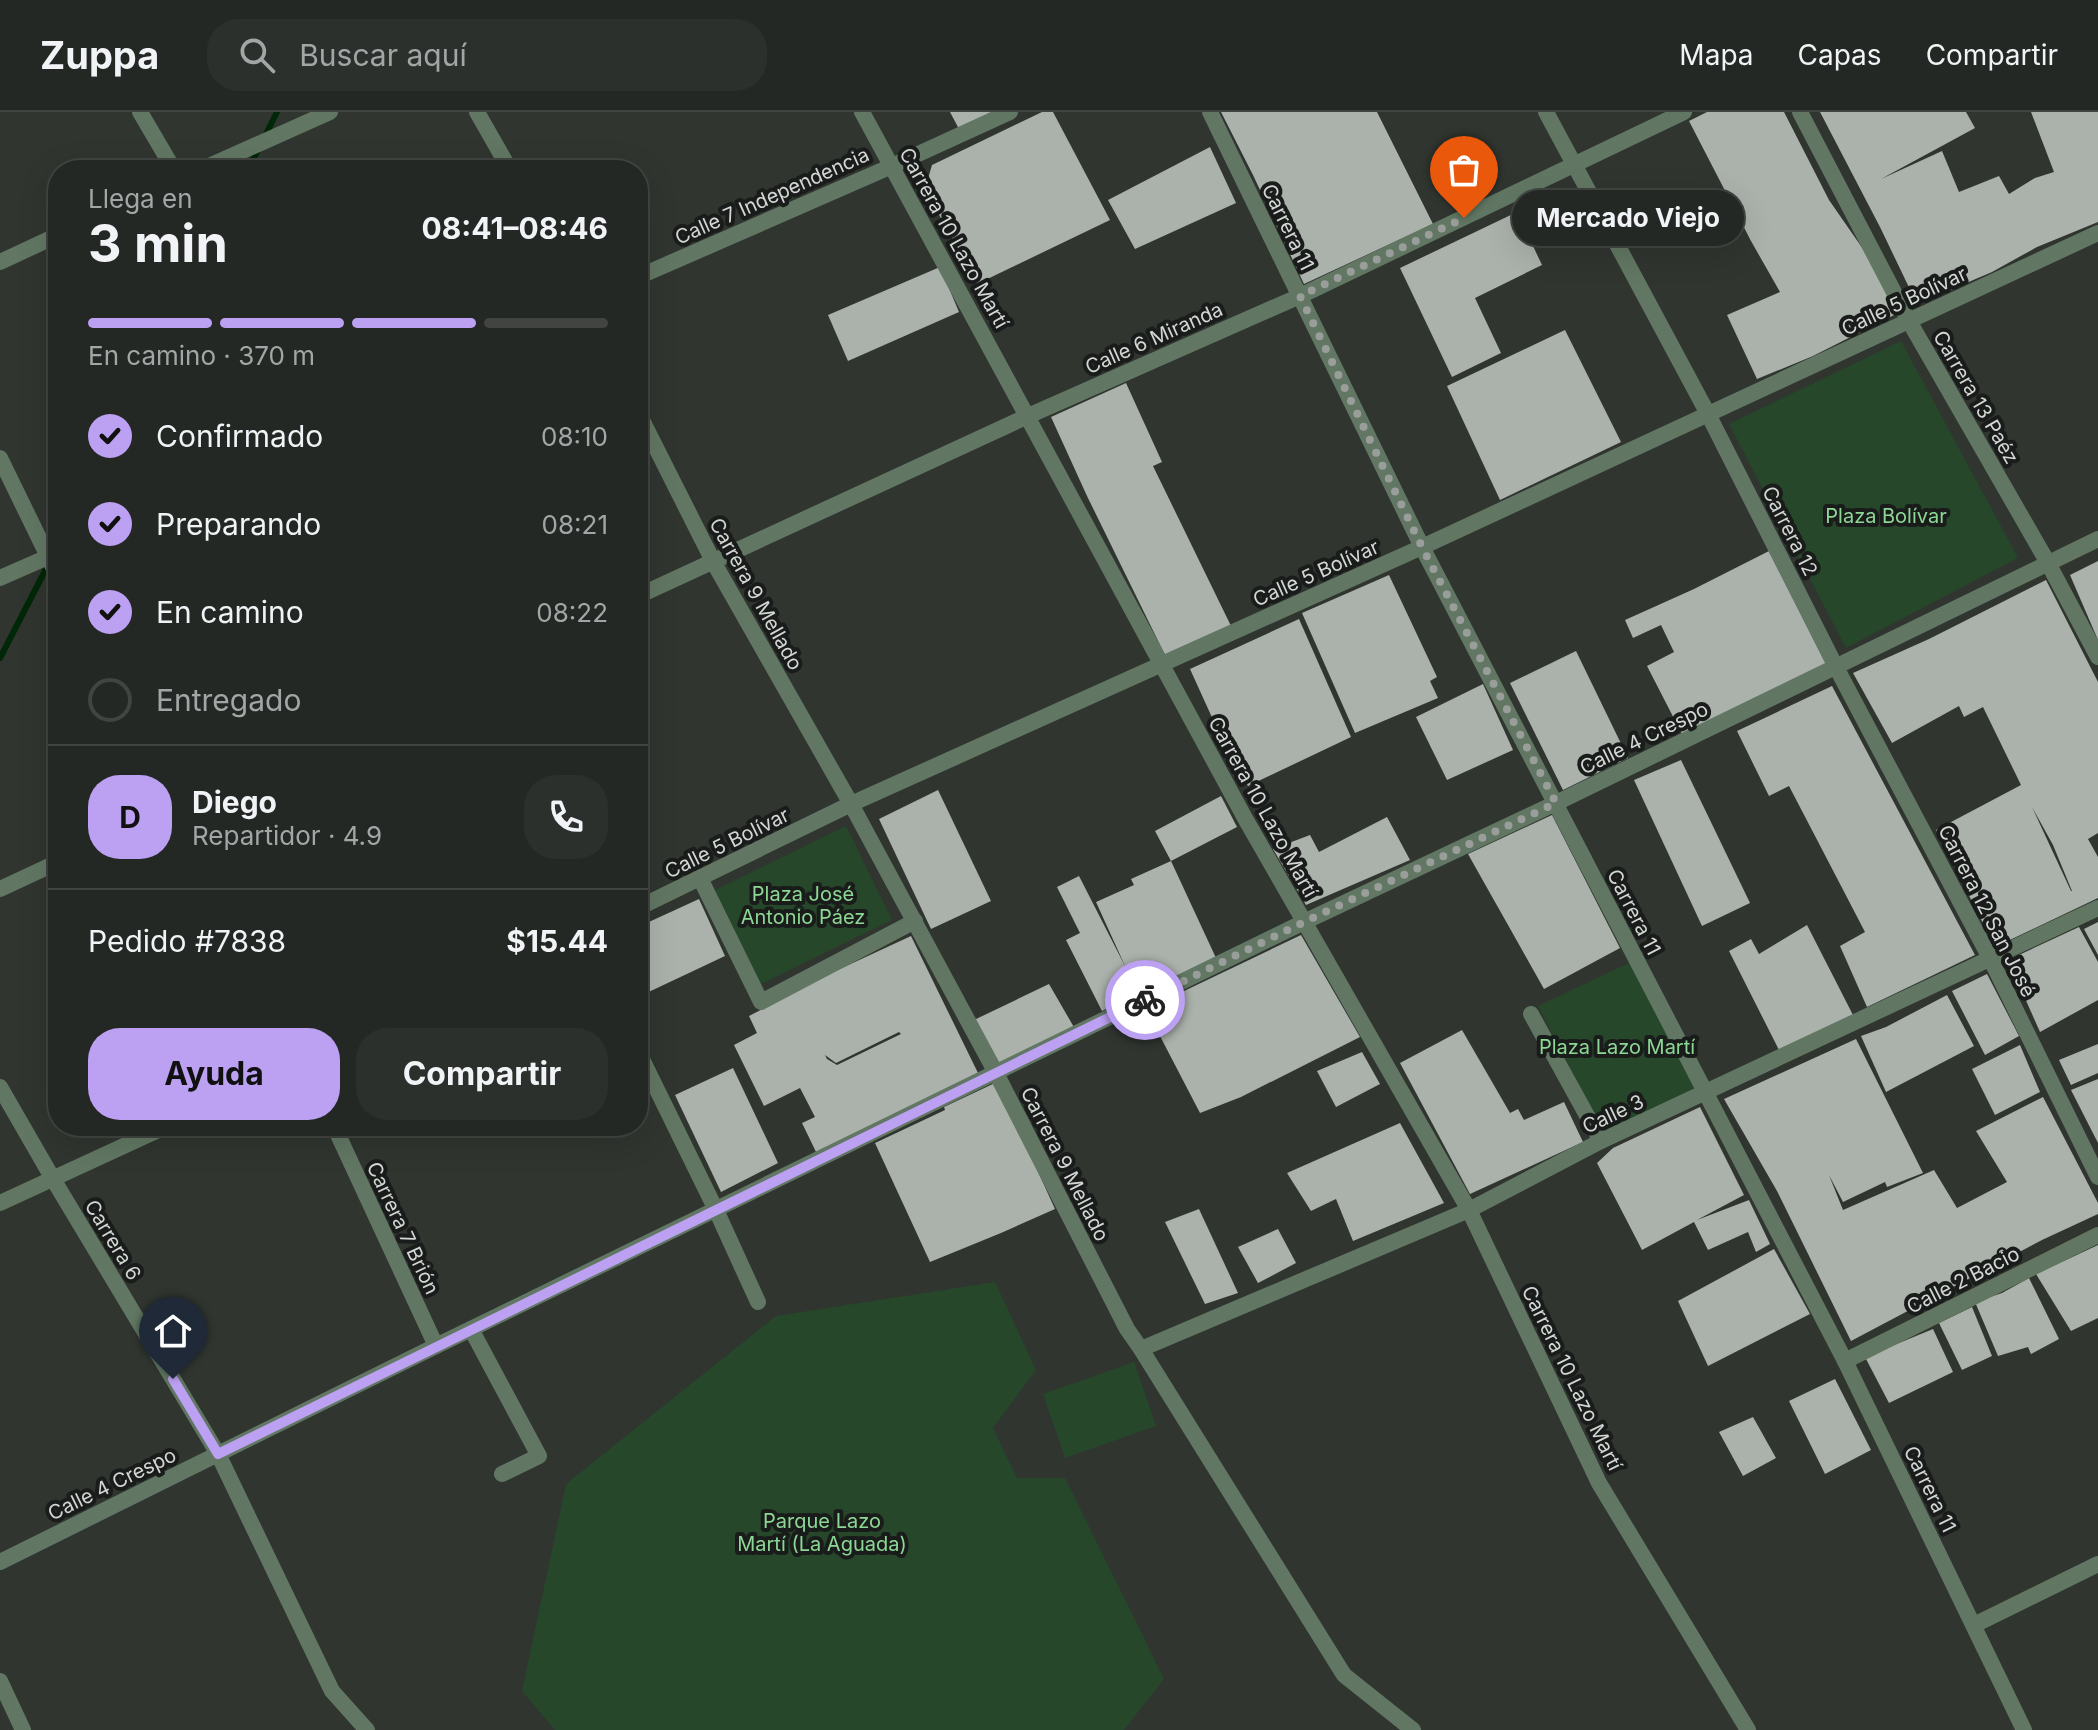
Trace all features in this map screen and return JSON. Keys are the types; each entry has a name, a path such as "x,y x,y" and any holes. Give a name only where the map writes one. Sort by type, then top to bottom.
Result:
{"street":[{"path":"140,112 168,160"},
{"path":"222,160 330,112"},
{"path":"477,112 504,160"},
{"name":"Carrera 10 Lazo Martí","path":"862,112 1304,922 1469,1210 1599,1483 1748,1730"},
{"name":"Calle 7 Independencia","path":"648,273 1010,112"},
{"name":"Carrera 11","path":"1210,112 1422,547 1845,1361 2024,1730"},
{"path":"1546,112 1708,414"},
{"name":"Calle 6 Miranda","path":"648,592 1028,416 1300,296 1684,112"},
{"name":"Carrera 13 Paéz","path":"1800,112 1909,321 2048,563 2098,657"},
{"name":"Calle 5 Bolívar","path":"648,903 851,804 1422,547 2098,233"},
{"path":"0,262 48,240"},
{"name":"Carrera 12","path":"1708,414 1836,667"},
{"name":"Carrera 9 Mellado","path":"648,432 714,563 915,921 1127,1329 1344,1675 1413,1730"},
{"path":"0,458 48,547"},
{"name":"Calle 4 Crespo","path":"0,1562 1304,922 2098,539"},
{"path":"0,578 48,558"},
{"name":"Carrera 12 San José","path":"1836,667 1990,958 2098,1177"},
{"path":"0,889 48,867"},
{"path":"700,878 761,1002 915,921"},
{"name":"Calle 3","path":"1141,1349 1469,1210 1601,1141 2098,908"},
{"path":"1531,1014 1601,1141"},
{"path":"648,1071 758,1302"},
{"name":"Carrera 6","path":"0,1087 218,1454 332,1691 367,1730"},
{"path":"0,1203 145,1136"},
{"name":"Carrera 7 Brión","path":"339,1136 436,1346"},
{"name":"Calle 2 Bacio","path":"1845,1361 2098,1235"},
{"path":"471,1329 539,1456 502,1474"},
{"path":"1974,1625 2098,1564"},
{"path":"0,1681 23,1730"}],"green space":[{"name":"Plaza Bolívar","path":"1901,341 2018,558 1846,648 1729,424"},
{"name":"Plaza José Antonio Páez","path":"846,826 892,920 761,984 715,890"},
{"name":"Plaza Lazo Martí","path":"1629,963 1696,1089 1603,1132 1538,1006"},
{"name":"Parque Lazo Martí (La Aguada)","path":"995,1282 1036,1370 993,1428 1017,1478 1065,1478 1164,1679 1124,1730 555,1730 522,1691 566,1484 776,1316"},
{"path":"1134,1362 1156,1426 1065,1458 1043,1394"}],"building":[{"path":"950,112 992,112 959,129"},
{"path":"1042,112 1053,112 1110,220 977,284 925,189 932,165"},
{"path":"1221,112 1377,112 1433,224 1304,284"},
{"path":"1707,112 1784,112 1829,200 1863,249 1898,313 1813,356 1757,379 1727,315 1780,292 1689,121"},
{"path":"1820,112 1966,112 1975,128 1881,179 1942,151 1959,192 1999,176 2009,194 2035,178 2054,172 2031,112 2098,112 2098,222 2037,247 1992,272 1917,304"},
{"path":"1210,147 1236,203 1135,249 1108,200"},
{"path":"1517,212 1542,265 1475,298 1501,353 1452,377 1400,268"},
{"path":"940,267 959,312 848,361 828,315"},
{"path":"1565,330 1621,442 1500,500 1447,386"},
{"path":"1126,383 1162,462 1153,466 1232,628 1166,657 1051,417"},
{"path":"1769,551 1826,664 1683,736 1647,666 1674,652 1661,625 1633,638 1625,620"},
{"path":"2098,561 2098,640 2070,575"},
{"path":"1389,575 1437,677 1430,681 1438,698 1355,733 1302,613"},
{"path":"2046,580 2098,682 2098,833 2088,839 2098,857 2098,898 1995,947 1936,830 2021,785 1983,707 1964,717 1959,706 1892,743 1853,673","holes":["2032,807 2053,845 2072,891"]},
{"path":"1299,619 1351,737 1248,786 1190,669"},
{"path":"1576,651 1628,758 1563,790 1510,683"},
{"path":"1483,684 1513,750 1447,780 1416,717"},
{"path":"1832,686 1975,955 1867,1007 1840,946 1865,932 1789,786 1769,796 1737,731"},
{"path":"1681,760 1750,903 1702,926 1634,780"},
{"path":"938,790 991,901 931,929 879,819"},
{"path":"1221,796 1237,827 1171,861 1155,831"},
{"path":"1552,815 1620,948 1544,989 1468,854"},
{"path":"1387,817 1410,860 1306,905 1273,849 1310,835 1319,852"},
{"path":"1171,861 1216,958 1102,1011 1066,940 1080,933 1057,887 1079,876 1126,968 1096,902 1134,885 1131,879"},
{"path":"699,899 725,956 648,992 648,922"},
{"path":"2098,922 2098,955 2084,929"},
{"path":"1807,925 1853,1015 1779,1050 1729,951 1751,939 1759,954"},
{"path":"2079,927 2098,962 2098,1000 2040,1032 2008,960"},
{"path":"1301,935 1360,1037 1241,1097 1200,1113 1148,1013 1184,991"},
{"path":"911,936 978,1073 817,1154 802,1123 815,1117 800,1088 764,1106 734,1045 757,1033 749,1016","holes":["899,1032 901,1034 837,1065 825,1055 836,1063"]},
{"path":"1987,974 2019,1036 1985,1055 1952,991"},
{"path":"1049,984 1075,1029 999,1068 974,1020"},
{"path":"1947,995 1974,1046 1886,1092 1861,1036 1886,1027"},
{"path":"1462,1030 1510,1113 1518,1109 1524,1120 1564,1102 1583,1142 1470,1194 1400,1063"},
{"path":"1856,1039 1923,1173 1887,1187 1885,1182 1843,1202 1829,1175 1843,1210 1934,1170 1957,1208 2007,1182 1976,1131 2043,1097 2098,1203 2098,1214 2042,1240 1851,1341 1777,1191 1724,1099"},
{"path":"2098,1044 2098,1073 2071,1085 2059,1060"},
{"path":"2020,1045 2040,1092 1995,1115 1972,1069"},
{"path":"1362,1052 1380,1084 1336,1107 1317,1071"},
{"path":"733,1068 778,1163 721,1192 675,1095"},
{"path":"2098,1079 2098,1143 2071,1090"},
{"path":"997,1082 1055,1209 930,1262 875,1143"},
{"path":"1700,1107 1744,1195 1697,1220 1749,1200 1770,1244 1756,1252 1748,1232 1708,1250 1694,1222 1642,1250 1597,1163 1613,1148"},
{"path":"1400,1123 1444,1203 1353,1241 1336,1199 1311,1211 1287,1173"},
{"path":"1199,1209 1238,1293 1205,1304 1165,1222"},
{"path":"1278,1229 1296,1263 1258,1283 1238,1247"},
{"path":"2098,1245 2098,1318 2071,1331 2036,1274"},
{"path":"1774,1249 1810,1314 1708,1366 1678,1301"},
{"path":"2029,1278 2059,1339 2031,1354 2028,1347 1998,1356 1975,1302 2002,1293"},
{"path":"1972,1307 1992,1356 1962,1370 1939,1323"},
{"path":"1933,1329 1953,1372 1889,1403 1865,1357"},
{"path":"1835,1379 1871,1450 1825,1474 1789,1401"},
{"path":"1753,1417 1776,1458 1743,1476 1719,1432"}],"waterway":[{"path":"264,138 277,112"},
{"path":"253,160 259,148"},
{"path":"0,658 48,565"}],"way so far":[{"path":"1145,1000 1556,803 1422,547 1300,296 1464,218"}],"place":[{"name":"Mercado Viejo","path":"1464,218"}],"route":[{"path":"173,1379 218,1454 1145,1000"}]}
